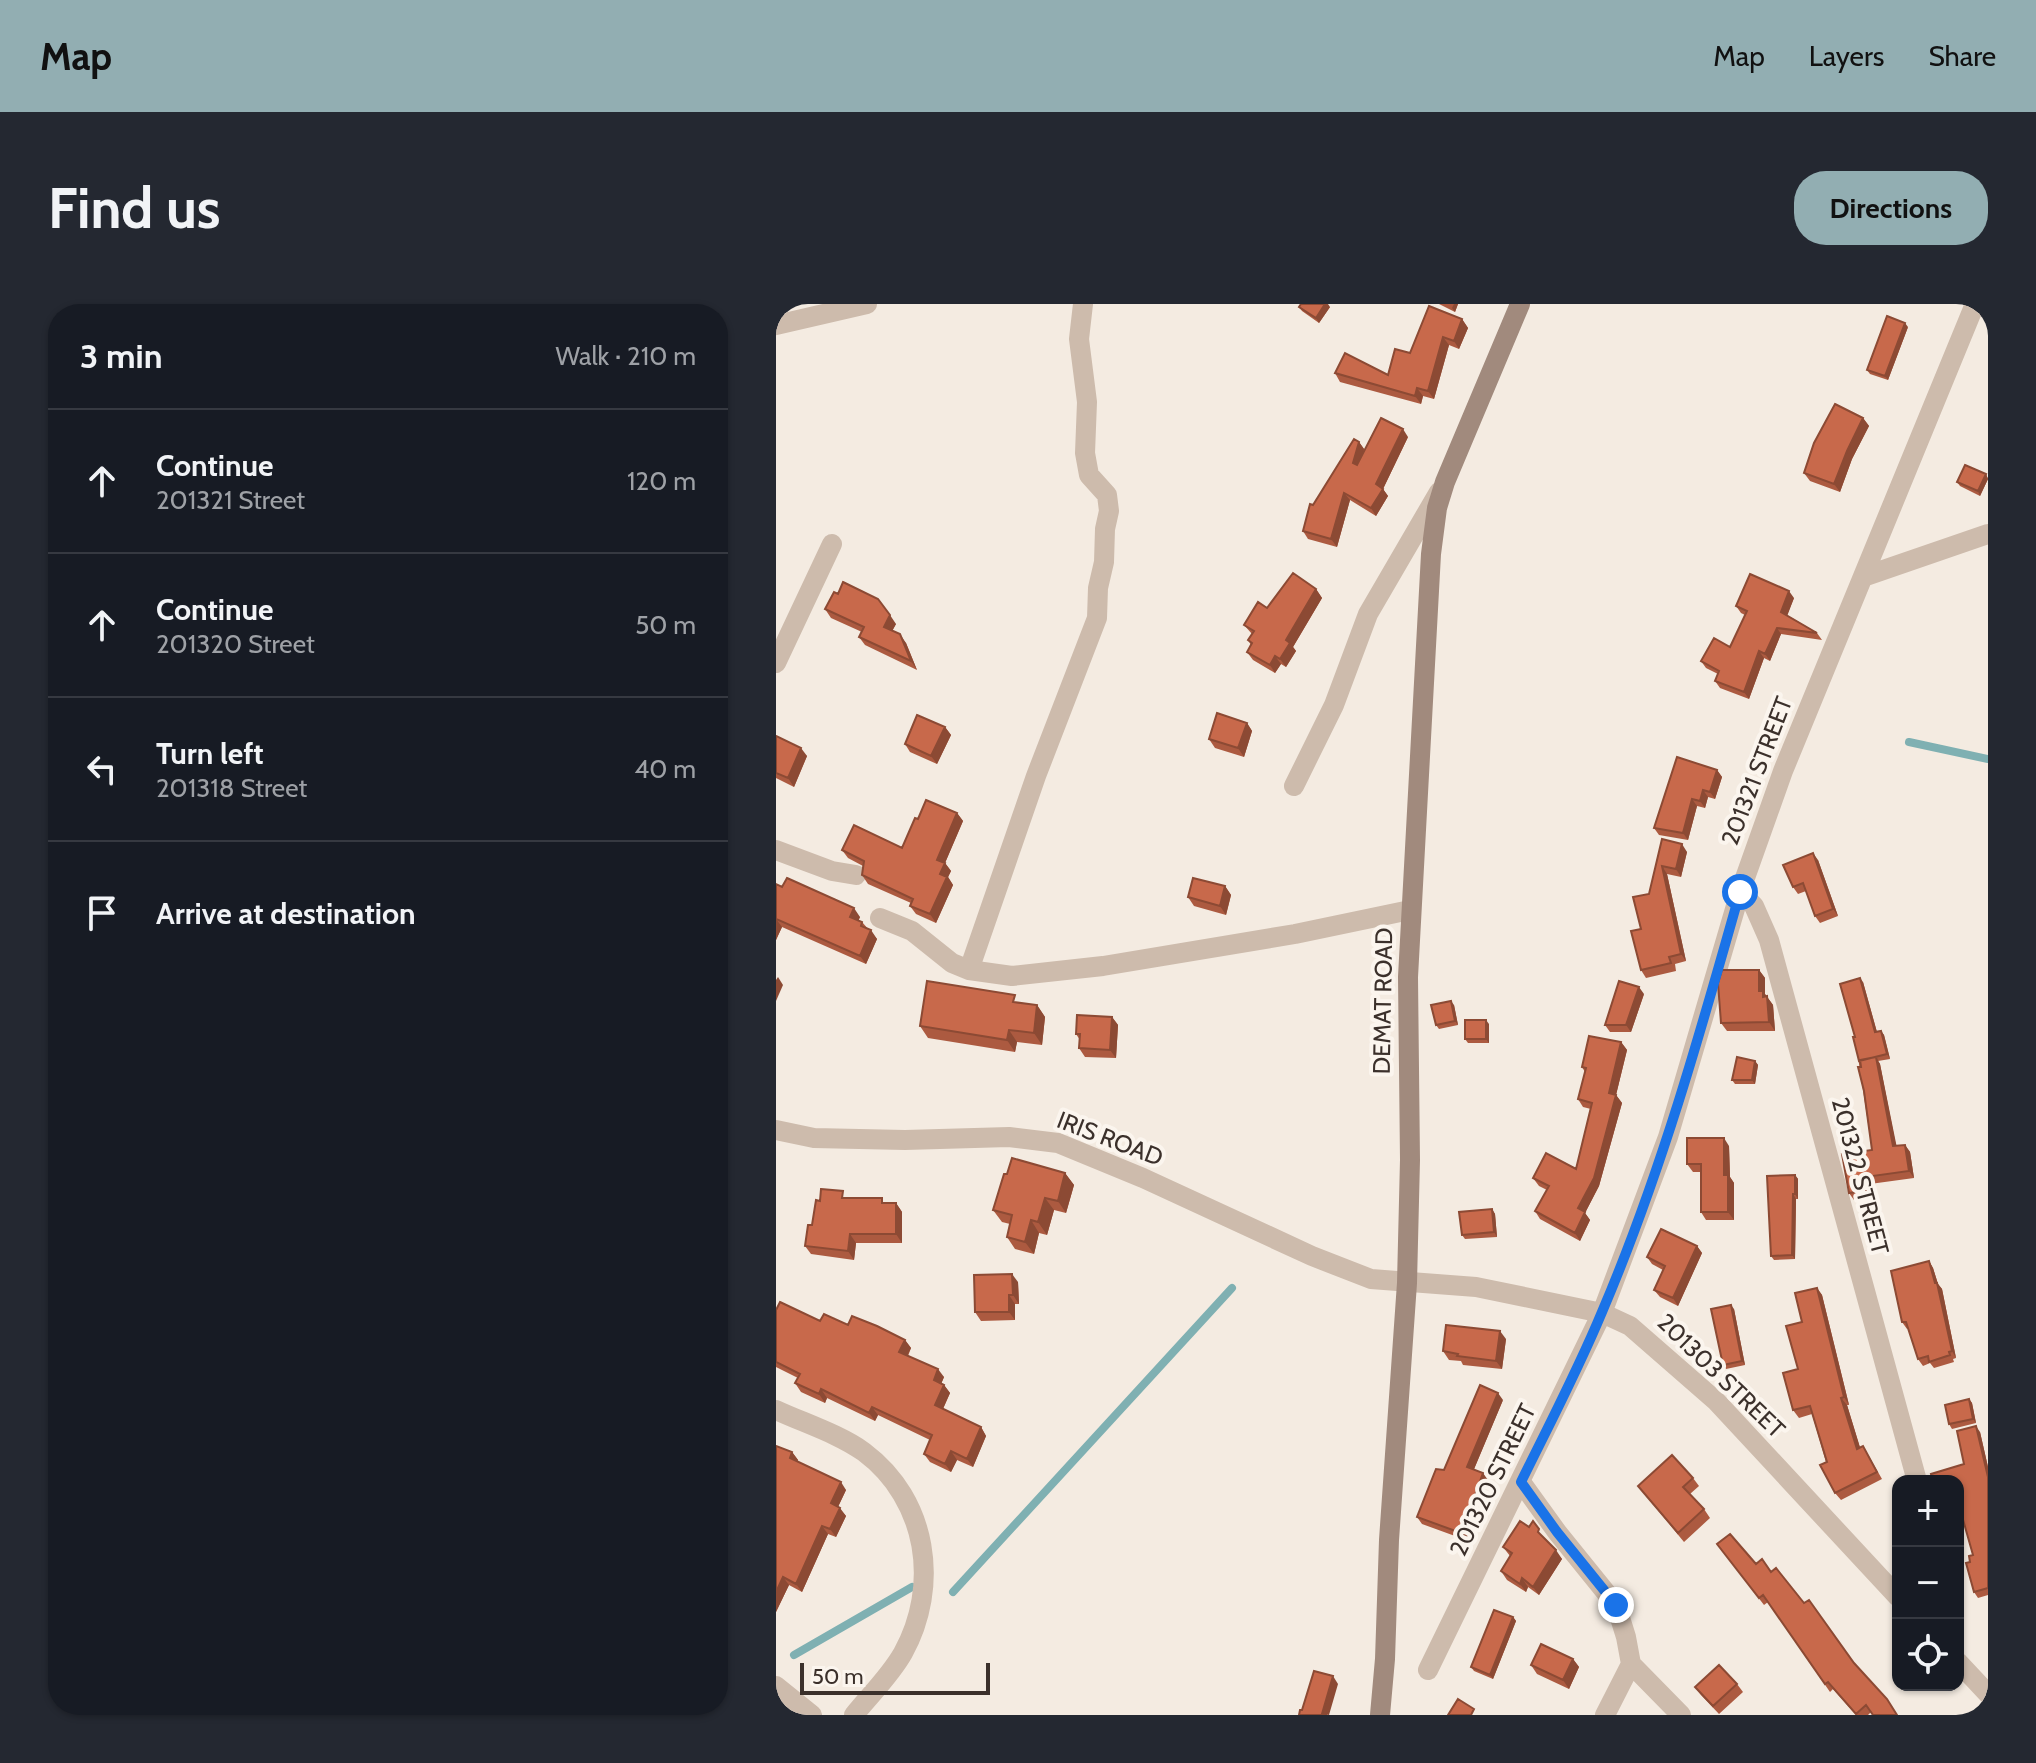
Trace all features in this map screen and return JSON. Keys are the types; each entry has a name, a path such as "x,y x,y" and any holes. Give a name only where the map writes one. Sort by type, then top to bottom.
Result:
{"street":[{"path":"776,325 867,304"},
{"path":"969,970 1036,776 1097,618 1109,511 1107,495 1089,475 1085,453 1087,402 1079,339 1083,304"},
{"name":"DEMAT ROAD","path":"1380,1715 1407,1283 1410,910 1431,554 1437,508 1445,482 1520,304"},
{"name":"201321 STREET","path":"1602,1313 1638,1223 1681,1097 1740,892 1783,771 1975,304"},
{"path":"1294,786 1334,705 1368,614 1445,482"},
{"path":"1863,577 1988,534"},
{"path":"776,663 832,544"},
{"path":"776,850 832,871 856,875"},
{"name":"201322 STREET","path":"1740,892 1754,906 1769,940 1915,1475"},
{"path":"880,918 912,931 952,963 969,970 994,976 1033,976 1328,929 1410,910"},
{"name":"IRIS ROAD","path":"776,1130 814,1138 905,1140 1009,1137 1058,1143 1143,1178 1340,1268 1371,1279 1407,1283"},
{"name":"201303 STREET","path":"1407,1283 1476,1287 1602,1313 1630,1326 1716,1401 1892,1591"},
{"name":"201320 STREET","path":"1428,1670 1602,1313"},
{"path":"776,1410 854,1445 877,1462 903,1495 921,1535 925,1579 918,1620 891,1671 854,1715"},
{"path":"1521,1482 1616,1605 1631,1664 1681,1715"},
{"path":"1605,1715 1631,1664"},
{"path":"1964,1668 1988,1694"},
{"path":"776,1686 812,1715"}],"building":[{"path":"1301,304 1325,304 1316,318 1299,307"},
{"path":"1429,306 1462,319 1454,341 1443,337 1428,391 1417,388 1415,396 1335,373 1345,353 1388,375 1395,349 1410,353"},
{"path":"1887,316 1905,323 1885,376 1867,370"},
{"path":"1835,404 1863,418 1834,484 1804,473 1814,443"},
{"path":"1381,418 1403,429 1376,484 1383,489 1371,508 1344,493 1331,539 1303,531 1310,504 1313,505 1354,439 1359,442 1353,463 1357,465"},
{"path":"1965,465 1986,474 1978,491 1957,482"},
{"path":"1293,573 1316,589 1286,640 1290,643 1280,659 1275,656 1270,665 1247,652 1252,643 1248,640 1254,631 1244,625 1258,602 1267,608"},
{"path":"1750,574 1789,591 1781,612 1817,633 1777,628 1765,654 1759,651 1744,692 1715,681 1719,671 1701,661 1714,638 1730,647 1747,611 1736,606"},
{"path":"843,582 878,599 890,615 884,627 900,634 911,661 859,637 864,627 825,609 834,592 838,594"},
{"path":"1217,713 1247,723 1238,748 1209,739"},
{"path":"917,715 945,727 931,756 905,744"},
{"path":"776,736 801,748 788,778 776,773"},
{"path":"1677,757 1717,770 1710,792 1703,790 1700,801 1692,799 1683,833 1654,828"},
{"path":"926,800 957,813 937,860 945,863 940,874 947,877 930,914 910,906 913,899 862,875 864,861 842,850 854,825 902,848"},
{"path":"1662,839 1682,844 1676,869 1662,866 1681,954 1669,957 1671,963 1641,970 1631,931 1641,929 1633,897 1649,894"},
{"path":"1813,853 1833,909 1815,916 1803,883 1793,887 1783,865"},
{"path":"787,878 854,908 850,917 871,930 860,956 776,919 776,884 782,887"},
{"path":"1193,878 1225,886 1220,906 1188,897"},
{"path":"1722,970 1759,970 1759,991 1763,991 1763,997 1767,996 1769,1022 1721,1023 1718,983"},
{"path":"1860,978 1875,1032 1881,1031 1887,1054 1859,1061 1840,984"},
{"path":"927,981 1015,995 1013,1002 1037,1005 1034,1033 1009,1030 1007,1040 920,1026"},
{"path":"1619,981 1639,987 1626,1025 1605,1025"},
{"path":"1451,1001 1455,1021 1436,1025 1431,1005"},
{"path":"1077,1015 1112,1017 1110,1050 1079,1048"},
{"path":"1465,1020 1486,1020 1486,1039 1465,1039"},
{"path":"1589,1036 1621,1042 1609,1093 1616,1095 1594,1178 1578,1208 1585,1212 1575,1233 1535,1211 1549,1186 1533,1178 1546,1153 1576,1169 1592,1103 1578,1099 1586,1068 1582,1067"},
{"path":"1737,1057 1755,1061 1752,1080 1732,1080"},
{"path":"1876,1057 1893,1146 1905,1145 1909,1171 1865,1177 1867,1190 1849,1193 1842,1154 1872,1150 1858,1067 1861,1067 1860,1060"},
{"path":"1687,1138 1724,1138 1728,1212 1701,1212 1701,1164 1687,1164"},
{"path":"1012,1158 1065,1173 1058,1201 1045,1198 1038,1222 1031,1220 1025,1242 1007,1237 1012,1215 993,1210"},
{"path":"1795,1175 1792,1255 1771,1256 1767,1176"},
{"path":"821,1189 843,1191 842,1198 882,1198 882,1203 896,1203 896,1234 850,1234 848,1251 805,1246 808,1225 812,1225"},
{"path":"1492,1209 1494,1232 1462,1235 1459,1212"},
{"path":"1661,1229 1697,1246 1673,1298 1654,1290 1665,1266 1647,1257"},
{"path":"1929,1261 1952,1351 1950,1355 1929,1362 1928,1356 1918,1359 1906,1322 1902,1322 1891,1271"},
{"path":"1012,1274 1013,1295 1009,1295 1009,1312 975,1312 974,1275"},
{"path":"1817,1288 1844,1397 1841,1398 1857,1449 1863,1446 1877,1472 1835,1493 1820,1465 1827,1462 1810,1406 1793,1410 1783,1373 1798,1369 1786,1326 1802,1322 1795,1293"},
{"path":"780,1302 820,1321 824,1314 848,1325 852,1316 905,1340 899,1352 938,1369 934,1380 944,1385 935,1405 981,1427 967,1459 951,1451 945,1464 924,1454 932,1435 872,1407 869,1413 821,1389 819,1394 795,1383 800,1374 776,1362 776,1310"},
{"path":"1731,1305 1742,1361 1723,1365 1711,1309"},
{"path":"1446,1325 1500,1331 1496,1361 1443,1351"},
{"path":"1480,1385 1498,1393 1467,1467 1483,1473 1461,1533 1417,1517 1436,1469 1444,1470"},
{"path":"1969,1399 1973,1419 1949,1424 1945,1405"},
{"path":"1976,1426 1988,1477 1988,1588 1974,1592 1966,1563 1973,1555 1964,1523 1964,1475 1931,1474 1964,1464 1957,1431"},
{"path":"776,1446 792,1452 790,1458 841,1482 831,1503 840,1508 830,1529 822,1526 796,1584 783,1577 776,1592"},
{"path":"1672,1455 1693,1478 1683,1487 1704,1509 1678,1533 1638,1486"},
{"path":"1520,1521 1529,1527 1533,1521 1538,1532 1556,1550 1533,1587 1522,1578 1520,1584 1501,1571 1512,1553 1503,1547"},
{"path":"1730,1534 1756,1564 1762,1559 1771,1572 1776,1568 1804,1603 1809,1600 1854,1663 1887,1699 1897,1715 1873,1715 1866,1705 1856,1714 1828,1682 1825,1684 1763,1595 1759,1598 1717,1544"},
{"path":"1494,1610 1513,1617 1490,1675 1471,1667"},
{"path":"1541,1644 1573,1659 1563,1680 1531,1665"},
{"path":"1719,1665 1737,1684 1713,1706 1695,1687"},
{"path":"1314,1671 1333,1676 1322,1714 1327,1715 1299,1715 1302,1710"},
{"path":"1458,1699 1474,1709 1471,1715 1448,1715"}],"waterway":[{"path":"1909,742 1988,759"},
{"path":"953,1592 1232,1288"},
{"path":"794,1655 912,1587"}],"route":[{"path":"1616,1605 1521,1482 1602,1313 1638,1223 1686,1083 1740,892"}]}
